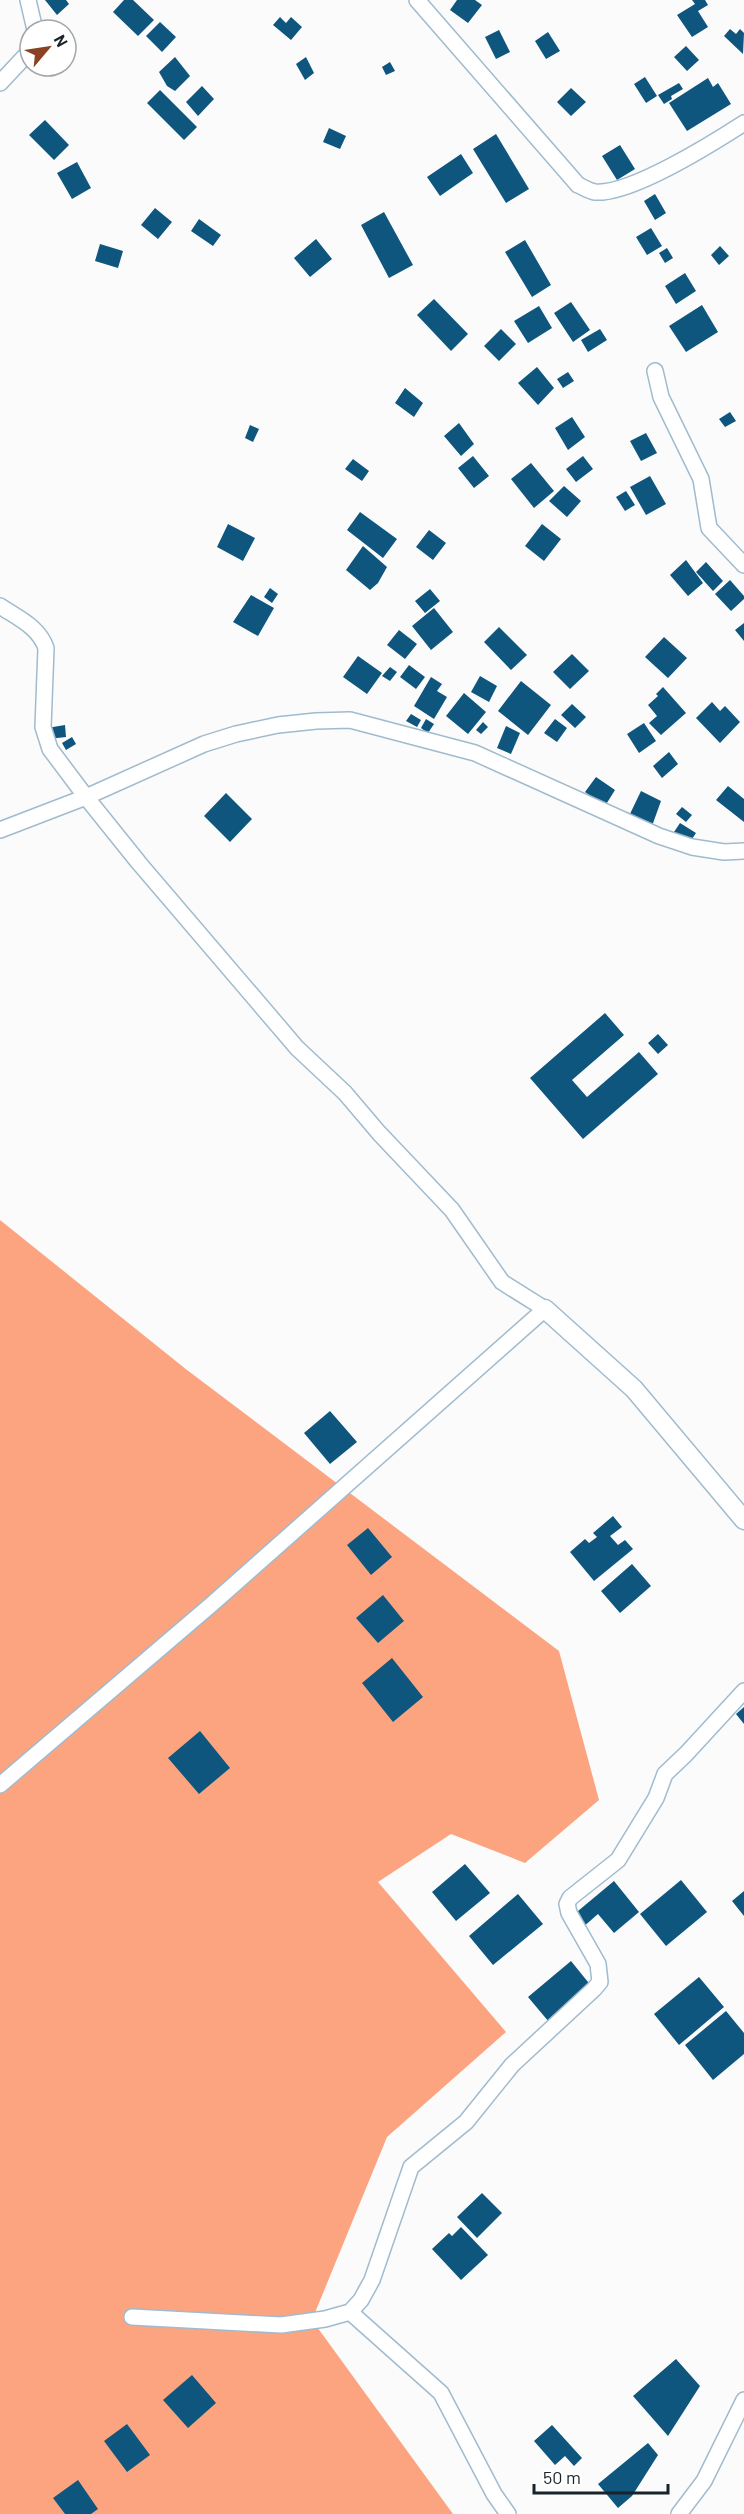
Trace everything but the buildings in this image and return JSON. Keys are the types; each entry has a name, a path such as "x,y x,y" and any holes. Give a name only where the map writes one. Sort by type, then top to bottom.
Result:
{"street":[{"path":"28,0 32,18"},
{"path":"417,0 578,185 593,192 616,191 637,182 689,157 744,123"},
{"path":"0,83 18,64"},
{"path":"656,371 661,397 701,479 709,528 744,565"},
{"path":"0,606 35,629 42,637 46,648 43,727 50,749 139,863 297,1048 345,1093 379,1133 452,1210 501,1282 545,1309 634,1389 744,1520"},
{"path":"0,830 86,797 204,744 236,734 306,722 350,720 475,753 670,840 692,847 724,852 744,851"},
{"path":"0,1785 212,1604 545,1309"},
{"path":"132,2317 281,2325 325,2319 350,2312 361,2300 372,2280 411,2167 466,2122 512,2065 600,1982 598,1964 569,1913 567,1904 570,1898 618,1860 656,1798 664,1774 686,1754 744,1691"},
{"path":"350,2312 441,2393 494,2494 508,2514"},
{"path":"679,2514 704,2481 744,2400"}],"shaded area":[{"path":"0,1220 187,1370 559,1651 599,1800 525,1863 451,1834 378,1882 506,2032 387,2137 312,2320 453,2514 0,2514"}]}
